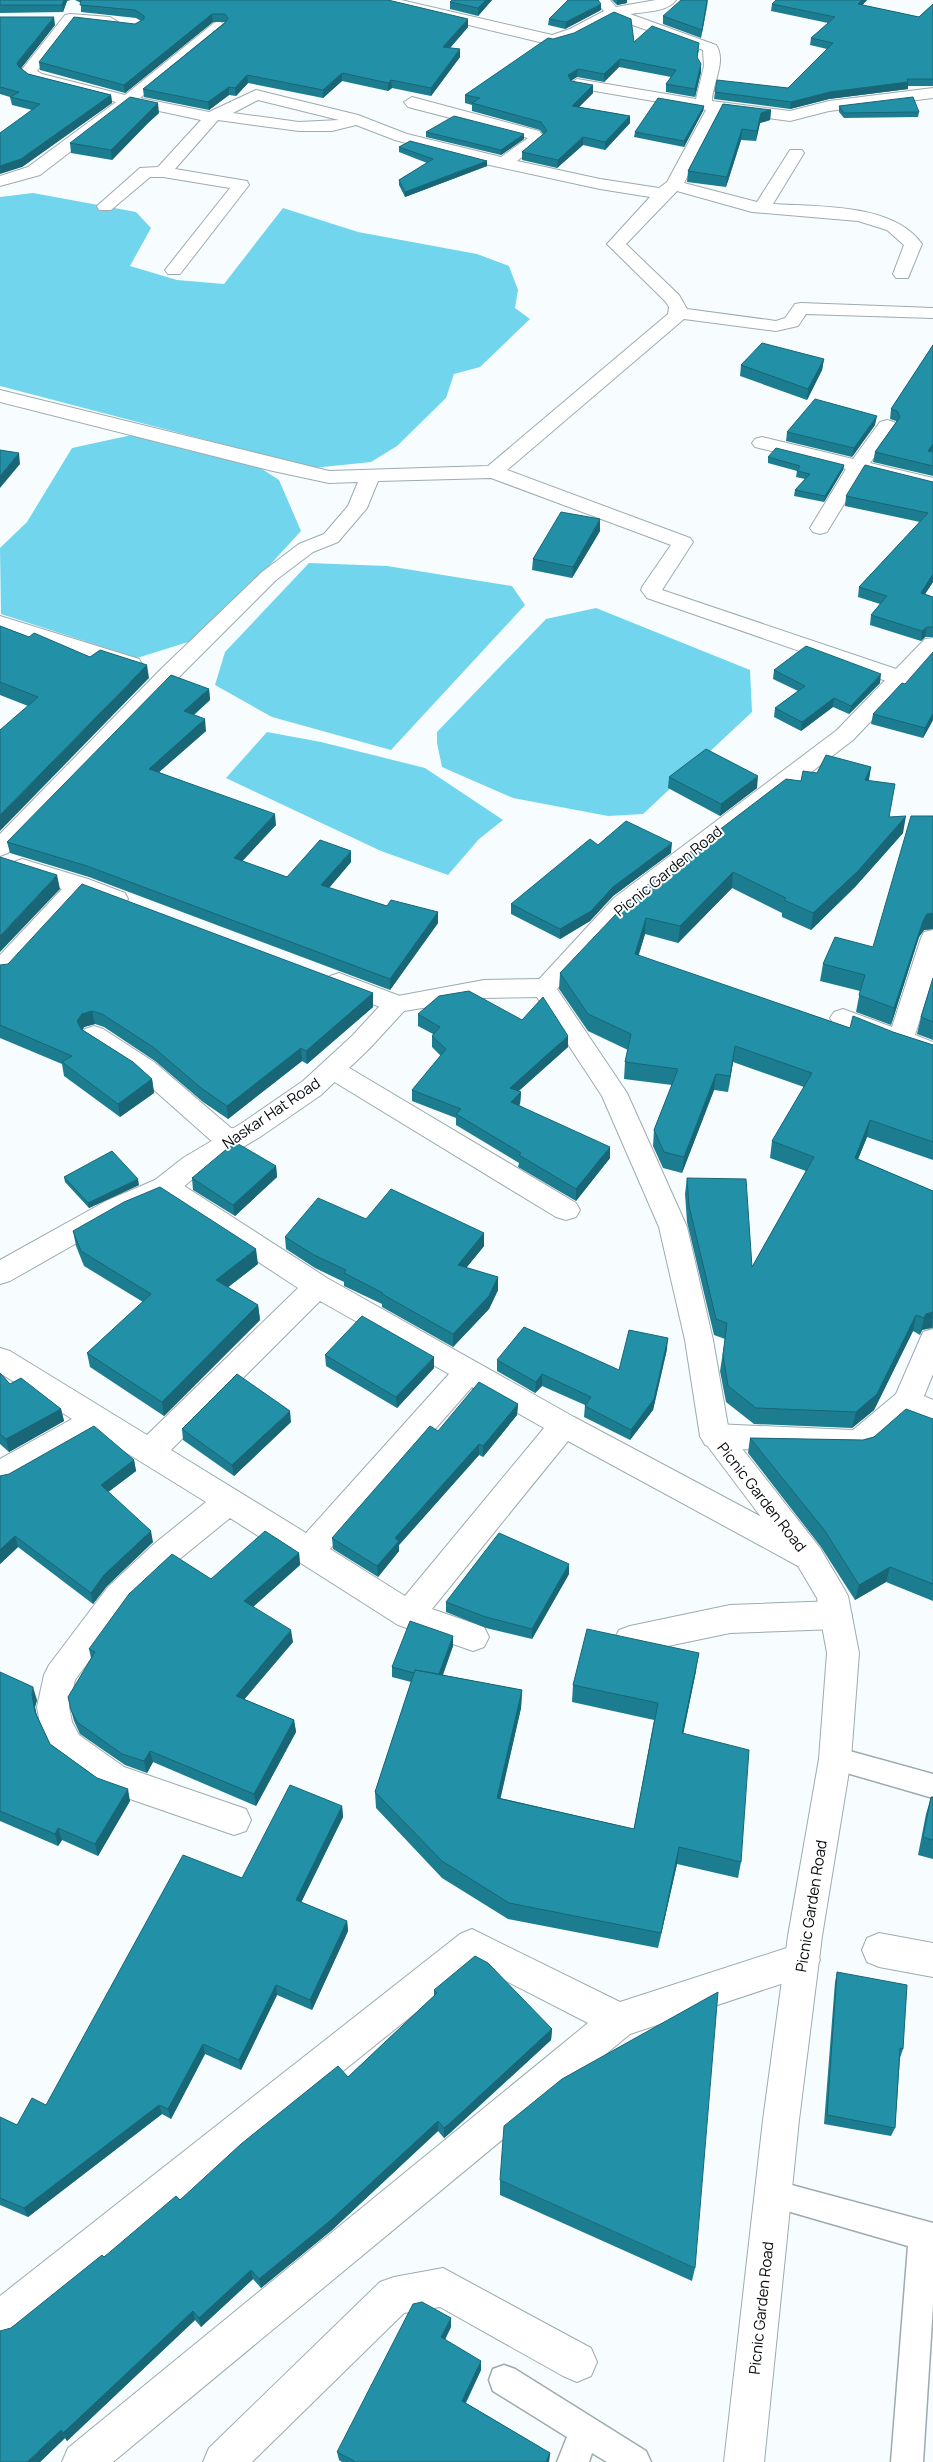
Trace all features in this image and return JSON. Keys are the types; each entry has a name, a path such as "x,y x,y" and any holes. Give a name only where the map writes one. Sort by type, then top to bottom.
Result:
{"street":[{"path":"76,0 70,18 28,72 36,76 128,100 213,116 305,128 330,128 361,121"},
{"path":"382,0 442,12 552,40 564,37 613,13 655,7 669,0"},
{"path":"442,12 453,0"},
{"path":"493,472 677,316 678,307 673,299 616,244 668,190 709,106 704,93 712,66 711,48 613,13 602,0"},
{"path":"53,18 127,24"},
{"path":"0,181 34,171 128,100 219,26"},
{"path":"577,84 709,106 790,116 829,106 933,93"},
{"path":"163,172 213,116 256,95 296,103 361,121 401,137 504,163 600,184 668,190 762,208 859,216 893,226 913,244 902,274"},
{"path":"412,102 533,134 537,138 504,163"},
{"path":"762,208 796,153"},
{"path":"106,206 146,172 163,172 241,185 174,270"},
{"path":"677,313 776,326 792,322 801,308 933,313"},
{"path":"2,401 329,477 493,472 683,542 652,587 651,590 654,594 900,678"},
{"path":"820,528 858,466 887,426"},
{"path":"762,444 933,484"},
{"path":"0,848 168,675 269,576 306,548 331,538 357,508 370,476"},
{"path":"0,622 168,675"},
{"name":"Picnic Garden Road","path":"744,2462 773,2194 802,1960 835,1759 843,1653 832,1596 809,1557 715,1436 699,1340 673,1227 614,1093 543,988 623,904 770,790 845,735 933,644"},
{"path":"0,860 80,885 136,906"},
{"path":"0,970 80,885"},
{"path":"900,1041 933,938"},
{"path":"322,976 396,1004 484,989 543,988"},
{"name":"Naskar Hat Road","path":"0,1273 116,1208 166,1187 192,1165 237,1138 312,1088 396,1004"},
{"path":"843,1018 933,1052"},
{"path":"94,1035 145,1068 224,1137 237,1138"},
{"path":"332,1069 566,1210"},
{"path":"166,1187 317,1286 564,1424 809,1557"},
{"path":"150,1452 317,1286"},
{"path":"715,1436 859,1442 907,1401 933,1340"},
{"path":"0,1359 409,1615 473,1637"},
{"path":"309,1551 470,1371"},
{"path":"907,1401 933,1413"},
{"path":"0,1474 97,1419"},
{"path":"409,1615 564,1424"},
{"path":"229,1501 165,1553 119,1596 60,1675 53,1707 56,1724 67,1745 113,1778 234,1820"},
{"path":"630,1640 730,1619 836,1615"},
{"path":"0,2321 472,1946 620,2020"},
{"path":"879,1950 933,1960"},
{"path":"82,2462 620,2020 802,1960"},
{"path":"223,2462 394,2296 444,2286 577,2362"}],"lane":[{"path":"835,1759 933,1786"},
{"path":"773,2194 928,2237 907,2462"},
{"path":"504,2380 636,2462"},
{"path":"573,2462 585,2431"}],"water":[{"path":"33,193 136,212 151,228 130,266 177,280 224,284 283,208 358,232 477,254 509,266 518,290 515,308 530,319 480,367 454,374 446,398 397,446 371,462 313,468 0,386 0,197"},
{"path":"141,433 259,467 279,480 301,531 204,637 137,658 1,614 0,548 27,522 72,448"},
{"path":"309,563 387,566 512,586 525,605 391,750 272,717 215,685 225,652"},
{"path":"596,608 750,670 752,712 643,814 608,816 513,798 442,767 437,743 437,732 546,619"},
{"path":"267,732 321,742 425,768 503,820 479,839 448,875 381,851 226,778"}],"building":[{"path":"0,0 64,0 62,5 0,5"},
{"path":"81,0 388,0 468,19 443,47 460,49 431,88 391,80 388,83 342,73 323,90 247,75 235,88 229,87 208,102 143,89 225,23 228,18 225,14 212,14 124,85 39,62 74,17 135,24 144,19 144,16 135,10 80,5"},
{"path":"452,0 486,0 478,8 450,2"},
{"path":"568,0 598,0 601,4 566,22 549,19"},
{"path":"681,0 707,0 702,30 663,16"},
{"path":"776,0 862,0 858,4 919,17 933,4 933,79 907,79 908,82 830,92 791,102 715,92 717,80 788,88 833,43 811,38 835,17 772,4"},
{"path":"614,12 631,19 634,42 652,26 699,43 697,57 701,64 695,89 666,84 676,70 620,59 604,74 578,69 568,75 571,81 593,85 572,106 630,116 605,142 583,137 558,160 522,152 547,131 541,122 472,103 480,98 465,95 548,38 553,39 574,33"},
{"path":"0,17 54,17 17,63 18,66 28,74 111,95 21,159 0,166 0,133 40,104 10,97 19,92 0,87"},
{"path":"130,97 158,103 111,150 70,143"},
{"path":"913,97 919,112 844,113 839,106"},
{"path":"658,98 704,106 684,141 635,132"},
{"path":"723,104 771,110 761,113 757,131 742,129 727,177 688,171"},
{"path":"454,116 524,134 501,150 426,132"},
{"path":"410,141 487,161 405,192 399,180 433,159 399,147"},
{"path":"762,343 824,359 808,389 741,365"},
{"path":"933,345 933,444 928,451 933,452 933,466 875,452 900,417 897,411 891,409"},
{"path":"815,399 877,416 854,448 787,432"},
{"path":"776,448 844,465 825,496 795,490 810,474 797,471 800,466 768,457"},
{"path":"0,450 19,453 0,476"},
{"path":"865,465 933,482 933,574 921,593 933,597 933,627 927,627 922,631 871,615 887,596 859,587 928,513 846,496"},
{"path":"561,512 600,519 573,567 533,559"},
{"path":"0,626 29,637 34,633 90,657 100,650 147,665 0,815 0,730 38,697 0,682"},
{"path":"806,646 881,674 851,706 834,698 802,722 775,708 805,686 774,670"},
{"path":"933,652 933,713 925,728 873,714 902,683 905,684"},
{"path":"171,675 209,689 184,711 205,719 149,769 275,814 234,858 287,877 320,840 351,851 321,885 387,906 391,900 438,912 390,979 87,866 7,842"},
{"path":"706,749 758,776 721,804 669,777"},
{"path":"826,755 871,767 865,780 895,784 889,817 906,816 858,871 813,913 784,900 786,898 733,872 680,926 646,918 635,954 850,1028 853,1016 933,1045 933,1142 870,1120 855,1158 933,1191 933,1312 926,1314 924,1318 916,1315 877,1394 856,1412 756,1408 728,1386 723,1355 727,1323 716,1319 689,1206 687,1178 746,1179 752,1267 814,1157 772,1141 812,1073 735,1046 730,1076 716,1074 684,1157 664,1152 654,1130 678,1069 625,1062 631,1034 588,1014 560,973 634,895 786,779 801,781 803,771 817,773"},
{"path":"911,816 933,816 933,913 927,914 923,921 894,1008 859,995 865,975 823,964 835,937 873,947"},
{"path":"626,821 672,843 613,887 591,911 560,929 511,904 590,839 598,845"},
{"path":"0,857 57,875 0,936"},
{"path":"82,884 373,993 306,1051 301,1048 227,1106 201,1088 153,1047 102,1014 92,1011 82,1014 77,1021 81,1029 133,1062 152,1079 118,1104 62,1062 72,1056 0,1025 0,965 8,964"},
{"path":"933,978 933,1022 921,1017"},
{"path":"469,991 522,1020 543,997 568,1036 510,1088 521,1092 511,1102 610,1147 576,1189 456,1114 461,1109 412,1090 446,1049 432,1036 440,1027 418,1014 439,996"},
{"path":"235,1142 276,1166 233,1205 192,1178"},
{"path":"112,1151 138,1179 88,1203 64,1177"},
{"path":"160,1187 256,1249 216,1280 258,1305 162,1402 87,1353 151,1294 81,1251 73,1231 124,1202"},
{"path":"391,1189 484,1233 458,1265 498,1277 489,1296 453,1334 383,1293 344,1273 346,1270 314,1255 285,1237 318,1198 366,1219"},
{"path":"362,1316 434,1357 396,1397 325,1355"},
{"path":"524,1327 619,1370 629,1330 668,1338 654,1399 631,1430 585,1406 591,1397 542,1374 536,1382 497,1360"},
{"path":"0,1373 10,1384 21,1378 61,1409 6,1439 0,1434"},
{"path":"237,1374 290,1411 232,1465 182,1429"},
{"path":"479,1382 518,1404 483,1446 479,1444 395,1538 399,1541 377,1566 332,1538 430,1426 438,1431"},
{"path":"906,1409 933,1419 933,1584 890,1567 859,1585 825,1531 750,1438 863,1440 874,1437"},
{"path":"94,1426 134,1460 101,1485 151,1531 104,1575 91,1593 15,1536 0,1550 0,1476 9,1474"},
{"path":"265,1531 299,1553 244,1601 291,1630 236,1696 294,1720 254,1794 150,1751 144,1761 122,1754 77,1722 71,1710 68,1697 95,1652 89,1649 129,1594 172,1554 211,1579"},
{"path":"499,1533 569,1564 532,1629 486,1617 446,1602"},
{"path":"410,1621 453,1636 439,1674 415,1670 414,1673 392,1667"},
{"path":"587,1629 699,1653 682,1733 749,1750 741,1862 679,1847 661,1933 509,1903 442,1861 375,1792 415,1670 522,1690 497,1798 634,1829 658,1703 573,1685"},
{"path":"0,1672 33,1687 32,1695 35,1712 50,1744 97,1778 128,1789 95,1844 58,1828 55,1834 0,1811"},
{"path":"290,1785 342,1806 296,1900 347,1921 310,2000 276,1985 239,2060 203,2044 168,2109 159,2105 24,2208 0,2198 0,2117 17,2125 32,2098 46,2105 183,1855 242,1878"},
{"path":"931,1797 933,1797 933,1840 923,1837"},
{"path":"475,1956 488,1963 552,2029 449,2124 444,2128 438,2121 331,2220 259,2279 251,2270 199,2318 193,2311 63,2433 61,2430 27,2462 0,2462 0,2331 11,2328 102,2255 104,2257 176,2196 180,2200 241,2144 338,2066 348,2077 437,1993 434,1990"},
{"path":"837,1972 907,1985 903,2049 900,2048 895,2128 827,2115"},
{"path":"718,1992 695,2268 500,2180 504,2126 562,2079"},
{"path":"422,2302 451,2318 441,2337 481,2361 462,2401 550,2453 546,2462 354,2462 337,2452 413,2304"}]}
